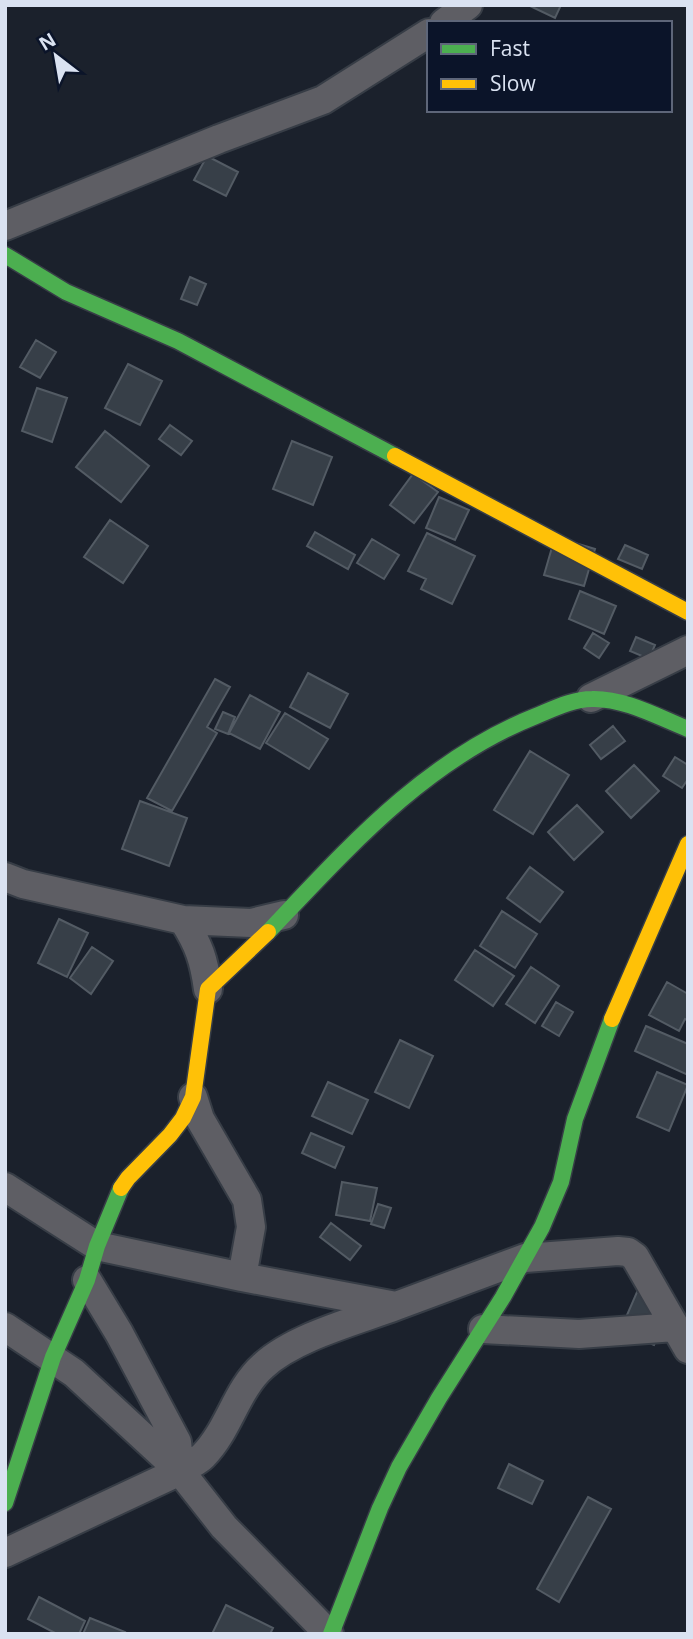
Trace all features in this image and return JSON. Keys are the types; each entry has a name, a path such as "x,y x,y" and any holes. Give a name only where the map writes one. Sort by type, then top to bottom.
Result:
{"street":[{"path":"447,21 468,5"},
{"path":"5,226 323,100 427,34"},
{"path":"5,255 66,292 190,347 688,612"},
{"path":"208,989 241,962 368,826 453,759 499,732 543,713 591,698 688,650"},
{"path":"591,698 634,708 688,729"},
{"path":"5,1328 74,1373 180,1471 224,1527 330,1634 365,1543 398,1468 440,1395 526,1258 558,1190 574,1121 629,978 688,844"},
{"path":"5,877 23,884 183,920 251,923 284,915"},
{"path":"5,1503 53,1357 88,1280 97,1246 119,1192 128,1178 170,1135 183,1118 193,1097 208,989 205,962 198,943 183,920"},
{"path":"193,1097 200,1119 247,1200 251,1227 242,1277"},
{"path":"5,1187 97,1246 396,1306"},
{"path":"5,1553 180,1471 203,1456 230,1418 247,1384 262,1366 279,1352 304,1340 526,1258 628,1252 635,1257 681,1338"},
{"path":"88,1280 177,1442 180,1471"},
{"path":"483,1329 681,1338"}],"building":[{"path":"528,5 561,5 555,18"},
{"path":"207,156 238,172 226,196 194,180"},
{"path":"190,277 206,284 197,305 181,299"},
{"path":"36,340 56,352 40,378 20,367"},
{"path":"128,364 162,381 140,425 105,408"},
{"path":"37,388 67,398 52,442 22,431"},
{"path":"170,425 192,441 181,455 159,439"},
{"path":"105,431 149,466 121,502 76,467"},
{"path":"292,441 332,457 313,505 273,489"},
{"path":"413,474 438,492 414,523 390,505"},
{"path":"439,497 469,510 455,540 426,528"},
{"path":"110,520 148,546 123,583 84,557"},
{"path":"315,532 355,555 348,569 307,546"},
{"path":"427,533 475,556 452,604 421,589 426,579 408,571"},
{"path":"555,537 595,549 584,586 544,575"},
{"path":"372,539 399,555 384,579 357,563"},
{"path":"625,545 648,555 642,569 618,559"},
{"path":"580,591 616,606 604,634 569,619"},
{"path":"593,633 609,643 599,658 584,648"},
{"path":"636,637 655,645 649,659 630,651"},
{"path":"308,673 348,694 330,728 290,707"},
{"path":"215,679 230,687 207,727 217,733 172,811 147,798"},
{"path":"250,695 280,712 260,749 229,733"},
{"path":"223,712 235,717 228,734 215,729"},
{"path":"285,713 328,739 309,769 266,743"},
{"path":"613,726 625,741 601,759 590,745"},
{"path":"530,751 569,775 533,834 494,810"},
{"path":"675,757 688,765 688,779 682,788 663,776"},
{"path":"634,765 659,791 631,818 606,791"},
{"path":"140,801 187,818 169,866 122,849"},
{"path":"577,805 603,832 574,860 548,832"},
{"path":"530,867 563,892 540,922 507,898"},
{"path":"502,911 537,934 515,968 480,946"},
{"path":"59,919 88,933 67,977 38,963"},
{"path":"92,947 113,961 91,994 70,978"},
{"path":"475,950 514,976 493,1006 455,980"},
{"path":"531,967 559,986 535,1023 506,1004"},
{"path":"667,982 688,994 688,1020 685,1019 679,1031 649,1015"},
{"path":"556,1002 573,1012 559,1036 542,1026"},
{"path":"646,1026 688,1044 688,1075 635,1051"},
{"path":"400,1040 433,1056 409,1108 375,1092"},
{"path":"657,1072 688,1085 669,1131 637,1117"},
{"path":"328,1082 368,1100 352,1134 312,1116"},
{"path":"311,1133 344,1147 335,1168 302,1153"},
{"path":"342,1182 377,1188 370,1221 336,1215"},
{"path":"378,1204 391,1208 384,1228 371,1224"},
{"path":"331,1223 361,1246 350,1260 320,1237"},
{"path":"637,1292 671,1307 654,1345 620,1331"},
{"path":"509,1464 543,1481 532,1504 498,1488"},
{"path":"588,1497 611,1509 559,1602 537,1589"},
{"path":"39,1597 85,1621 79,1634 57,1634 28,1619"},
{"path":"226,1605 273,1628 270,1634 212,1634"},
{"path":"90,1618 125,1632 83,1634"}],"traffic: fast":[{"path":"5,255 66,292 178,341 395,456"},
{"path":"268,932 390,809 459,757 496,734 563,705 592,699 629,705 688,729"},
{"path":"331,1634 380,1508 399,1467 503,1297 542,1227 561,1182 575,1119 612,1019"},
{"path":"5,1503 53,1357 87,1280 97,1246 121,1188"}],"traffic: slow":[{"path":"395,456 688,612"},
{"path":"612,1019 688,844"},
{"path":"121,1188 170,1135 183,1118 193,1097 208,989 268,932"}]}
